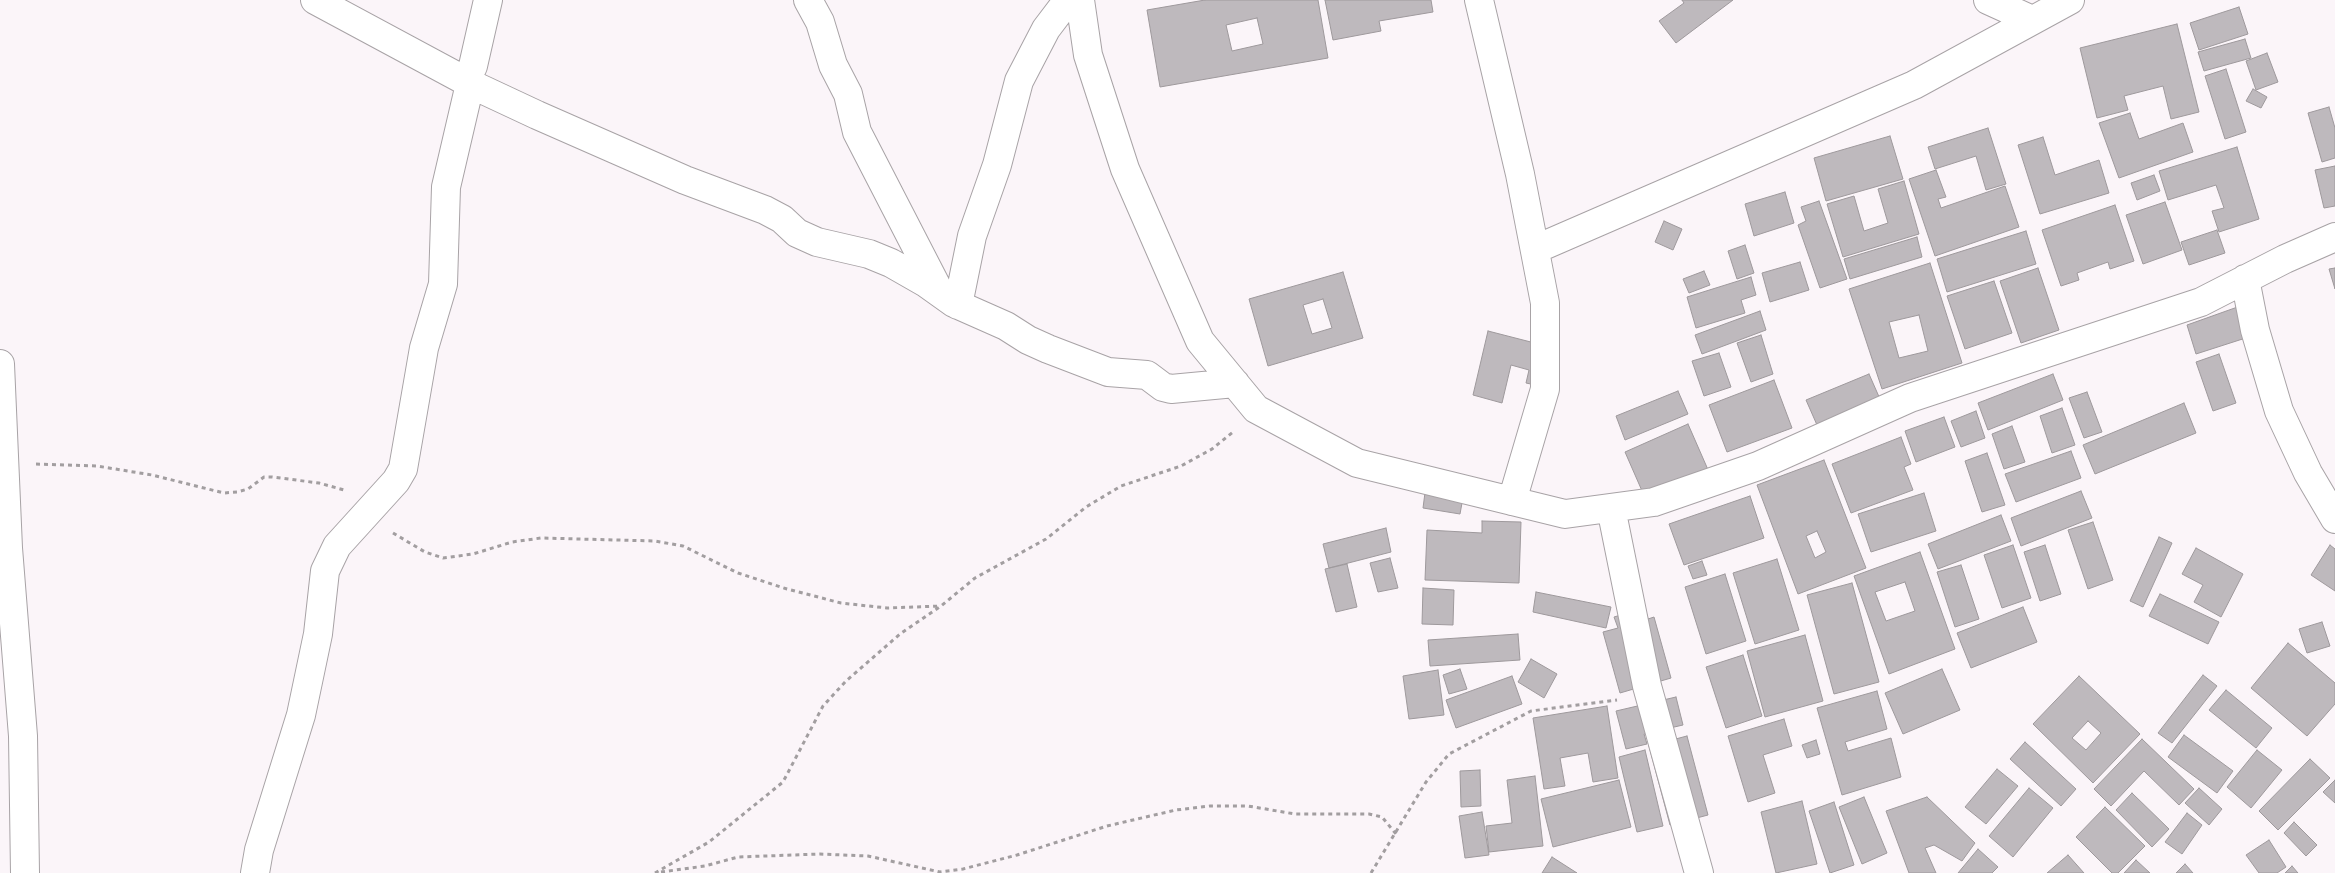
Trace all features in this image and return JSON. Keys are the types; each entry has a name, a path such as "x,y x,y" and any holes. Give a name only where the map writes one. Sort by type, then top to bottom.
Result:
{"street":[{"path":"315,0 468,82 685,180 765,210 782,219 797,233 817,242 869,254 891,263 949,298 1006,326 1028,340 1108,372 1148,375 1163,387 1171,389 1235,383"},
{"path":"255,873 258,850 301,715 318,634 325,571 337,546 396,481 403,469 424,348 443,284 446,187 468,82 488,0"},
{"path":"808,0 820,22 833,65 848,94 857,132 949,298"},
{"path":"949,298 997,165 1019,81 1046,29 1068,0"},
{"path":"1080,0 1088,55 1125,169 1200,341 1256,409 1357,463 1565,514 1654,502 1758,466 1910,398 2201,302 2245,279 2335,238"},
{"path":"1479,0 1536,249 1545,303 1544,389 1512,501"},
{"path":"1988,0 2032,20"},
{"path":"1536,249 1914,85 2070,0"},
{"path":"2245,279 2255,330 2279,412 2308,473 2335,519"},
{"path":"0,364 8,548 23,736 25,873"},
{"path":"1611,508 1650,696 1699,873"}],"path":[{"path":"656,873 709,842 783,782 823,706 846,682 900,634 941,606 975,578 1046,539 1086,507 1121,486 1181,466 1212,449 1256,409"},
{"path":"5,466 58,464 97,466 152,475 224,493 248,489 264,477 284,477 340,487 352,495 367,512 401,538 425,552 443,558 473,554 512,542 542,538 655,541 683,546 738,573 787,589 841,603 887,608 941,606"},
{"path":"1371,873 1426,782 1449,754 1490,730 1531,712 1560,706 1650,696"},
{"path":"656,873 705,866 738,857 820,854 868,856 940,872 963,869 1017,855 1107,826 1176,810 1210,806 1248,806 1295,814 1369,814 1382,817 1396,834"}],"building":[{"path":"1205,0 1318,0 1328,58 1160,87 1147,10","holes":["1257,18 1263,44 1232,51 1226,25"]},
{"path":"1325,0 1431,0 1433,12 1379,21 1381,31 1333,40"},
{"path":"1682,0 1733,0 1676,43 1659,21 1684,3"},
{"path":"2239,7 2248,34 2199,50 2190,23"},
{"path":"2177,24 2199,112 2171,119 2163,86 2124,96 2128,110 2097,118 2080,48"},
{"path":"2245,39 2251,58 2204,71 2198,52"},
{"path":"2267,53 2278,82 2256,90 2246,61"},
{"path":"2226,69 2246,132 2225,139 2205,76"},
{"path":"2253,89 2267,97 2261,108 2246,101"},
{"path":"2329,107 2335,128 2335,158 2322,162 2308,113"},
{"path":"2130,113 2139,139 2183,123 2193,152 2119,178 2099,123"},
{"path":"1988,128 2006,184 1986,190 1976,156 1935,169 1928,147"},
{"path":"1890,136 1903,179 1826,201 1814,158"},
{"path":"2043,137 2055,175 2099,160 2109,193 2040,214 2018,145"},
{"path":"2237,147 2259,219 2219,232 2212,211 2224,208 2216,185 2168,200 2159,171"},
{"path":"2335,166 2335,206 2324,208 2315,170"},
{"path":"1936,170 1946,197 1938,199 1941,208 2005,186 2019,227 1935,256 1909,179"},
{"path":"2154,175 2160,191 2137,200 2131,183"},
{"path":"1904,181 1919,234 1843,257 1827,204 1854,196 1864,231 1888,223 1878,189"},
{"path":"1785,192 1794,223 1754,236 1745,204"},
{"path":"1819,201 1847,279 1820,288 1798,225 1806,221 1801,207"},
{"path":"2165,202 2182,250 2143,264 2126,215"},
{"path":"2115,205 2134,261 2110,269 2108,262 2077,273 2079,280 2061,286 2042,230"},
{"path":"1664,221 1682,229 1673,250 1655,242"},
{"path":"2217,230 2225,253 2189,265 2181,242"},
{"path":"2026,231 2036,264 1947,292 1937,259"},
{"path":"1917,237 1922,257 1850,279 1844,259"},
{"path":"1745,245 1754,273 1737,279 1728,251"},
{"path":"1800,262 1809,290 1770,302 1762,273"},
{"path":"1930,263 1962,363 1882,389 1849,289","holes":["1919,315 1928,351 1899,358 1889,322"]},
{"path":"2038,268 2059,330 2021,343 2000,281"},
{"path":"2335,268 2335,289 2329,269"},
{"path":"1704,271 1710,285 1689,293 1683,279"},
{"path":"1343,272 1363,338 1268,366 1249,299","holes":["1323,299 1332,328 1312,334 1303,305"]},
{"path":"1751,277 1756,295 1741,300 1745,313 1696,328 1687,297"},
{"path":"1994,281 2012,333 1965,349 1947,296"},
{"path":"2246,304 2255,335 2196,354 2187,325"},
{"path":"1760,311 1766,330 1702,354 1695,335"},
{"path":"1488,331 1558,349 1549,388 1526,383 1529,370 1511,365 1502,403 1473,395"},
{"path":"1761,335 1773,374 1751,382 1737,343"},
{"path":"1719,353 1731,387 1704,396 1692,361"},
{"path":"2219,354 2236,403 2213,411 2196,362"},
{"path":"1869,374 1880,399 1817,425 1806,400"},
{"path":"2053,374 2063,400 1988,430 1978,403"},
{"path":"1774,380 1792,428 1727,452 1709,405"},
{"path":"1678,391 1688,414 1625,440 1616,416"},
{"path":"2087,392 2102,432 2084,438 2069,398"},
{"path":"2184,403 2196,433 2095,474 2083,445"},
{"path":"2062,408 2075,445 2052,453 2040,416"},
{"path":"1976,411 1985,438 1961,447 1951,421"},
{"path":"1944,417 1955,447 1916,462 1905,431"},
{"path":"1688,424 1709,472 1646,500 1625,452"},
{"path":"2012,426 2025,462 2004,469 1992,434"},
{"path":"1901,437 1911,464 1904,467 1913,490 1851,513 1832,464"},
{"path":"2071,451 2081,478 2016,502 2005,474"},
{"path":"1987,453 2005,505 1982,512 1965,461"},
{"path":"1824,460 1866,568 1798,594 1757,485","holes":["1817,531 1826,552 1815,558 1806,536"]},
{"path":"1426,485 1464,492 1460,514 1423,508"},
{"path":"2081,491 2092,518 2021,546 2011,518"},
{"path":"1924,493 1936,531 1871,552 1858,514"},
{"path":"1750,496 1764,538 1684,565 1669,524"},
{"path":"2001,515 2011,541 1938,569 1928,544"},
{"path":"1482,521 1521,522 1519,583 1425,580 1427,530 1482,533"},
{"path":"2093,522 2113,580 2088,589 2068,530"},
{"path":"1386,528 1391,552 1329,568 1323,544"},
{"path":"2159,537 2172,543 2143,607 2130,601"},
{"path":"2013,545 2031,598 2002,608 1984,555"},
{"path":"2045,545 2061,594 2040,601 2024,552"},
{"path":"2330,545 2335,549 2335,591 2311,575"},
{"path":"2196,548 2243,574 2221,617 2194,602 2203,585 2182,574"},
{"path":"1920,552 1955,649 1889,674 1854,576","holes":["1905,582 1915,611 1886,621 1875,592"]},
{"path":"1390,558 1398,588 1378,592 1370,563"},
{"path":"1777,559 1799,630 1755,644 1733,573"},
{"path":"1702,561 1707,575 1693,579 1688,566"},
{"path":"1347,564 1357,607 1336,612 1325,569"},
{"path":"1961,565 1979,619 1955,627 1937,572"},
{"path":"1725,574 1746,641 1706,654 1685,587"},
{"path":"1852,583 1879,682 1834,694 1807,595"},
{"path":"1423,588 1454,590 1453,625 1422,624"},
{"path":"1536,592 1611,607 1606,628 1533,612"},
{"path":"2160,594 2219,622 2208,644 2149,616"},
{"path":"2023,607 2037,642 1971,668 1957,633"},
{"path":"1645,608 1648,619 1654,617 1671,678 1620,693 1603,632 1618,628 1614,617"},
{"path":"2322,622 2330,646 2307,653 2299,629"},
{"path":"1518,634 1520,660 1430,666 1428,640"},
{"path":"1805,635 1823,701 1765,717 1747,651"},
{"path":"2288,643 2335,683 2335,704 2307,736 2251,688"},
{"path":"1743,655 1762,716 1726,728 1706,667"},
{"path":"1531,659 1557,674 1544,698 1518,682"},
{"path":"1460,669 1467,689 1449,694 1443,675"},
{"path":"1942,669 1960,710 1903,734 1885,693"},
{"path":"1438,670 1444,715 1409,719 1403,676"},
{"path":"2203,675 2217,686 2172,743 2158,733"},
{"path":"1512,676 1522,704 1456,728 1446,700"},
{"path":"2079,676 2140,734 2093,783 2033,724","holes":["2088,721 2101,733 2086,750 2072,738"]},
{"path":"2226,690 2272,728 2256,748 2209,710"},
{"path":"1877,691 1887,729 1845,742 1848,751 1891,738 1901,777 1842,795 1817,708"},
{"path":"1676,697 1683,725 1644,734 1647,744 1626,749 1616,711"},
{"path":"1607,706 1618,778 1593,782 1588,753 1560,758 1565,786 1544,789 1533,718"},
{"path":"1784,719 1792,746 1763,755 1775,793 1748,802 1728,736"},
{"path":"2184,735 2233,771 2217,793 2168,757"},
{"path":"1687,736 1708,815 1670,825 1649,746"},
{"path":"2142,739 2194,789 2179,805 2144,771 2111,806 2094,789"},
{"path":"1816,740 1820,754 1807,758 1802,745"},
{"path":"2025,742 2076,789 2061,806 2010,759"},
{"path":"1645,750 1663,826 1637,832 1619,757"},
{"path":"2257,750 2282,770 2251,808 2227,787"},
{"path":"2310,759 2330,778 2278,830 2259,811"},
{"path":"1997,769 2018,786 1986,824 1965,807"},
{"path":"1480,770 1481,806 1461,807 1460,771"},
{"path":"1535,776 1543,846 1489,852 1486,826 1512,823 1507,780"},
{"path":"1619,780 1631,827 1553,847 1541,799"},
{"path":"2335,780 2335,803 2323,792"},
{"path":"2029,788 2053,808 2013,857 1989,836"},
{"path":"2199,788 2222,809 2209,825 2185,803"},
{"path":"2132,793 2169,829 2152,847 2116,810"},
{"path":"1864,797 1887,853 1862,864 1839,807"},
{"path":"1927,797 1975,843 1962,861 1934,845 1925,848 1936,873 1909,873 1886,811"},
{"path":"1802,801 1817,864 1776,873 1761,812"},
{"path":"1834,802 1854,865 1830,873 1809,811"},
{"path":"2105,807 2145,846 2118,873 2112,873 2076,837"},
{"path":"1482,812 1489,855 1465,858 1459,816"},
{"path":"2187,813 2202,825 2182,854 2165,842"},
{"path":"2294,822 2317,845 2306,856 2284,833"},
{"path":"2269,840 2286,867 2277,873 2259,873 2246,855"},
{"path":"1978,849 1998,867 1992,873 1958,873"},
{"path":"2068,855 2084,873 2047,873"},
{"path":"1552,857 1577,873 1542,873"},
{"path":"2136,860 2150,873 2124,873"},
{"path":"2185,864 2193,873 2176,873"},
{"path":"2292,866 2298,873 2285,873"}]}
